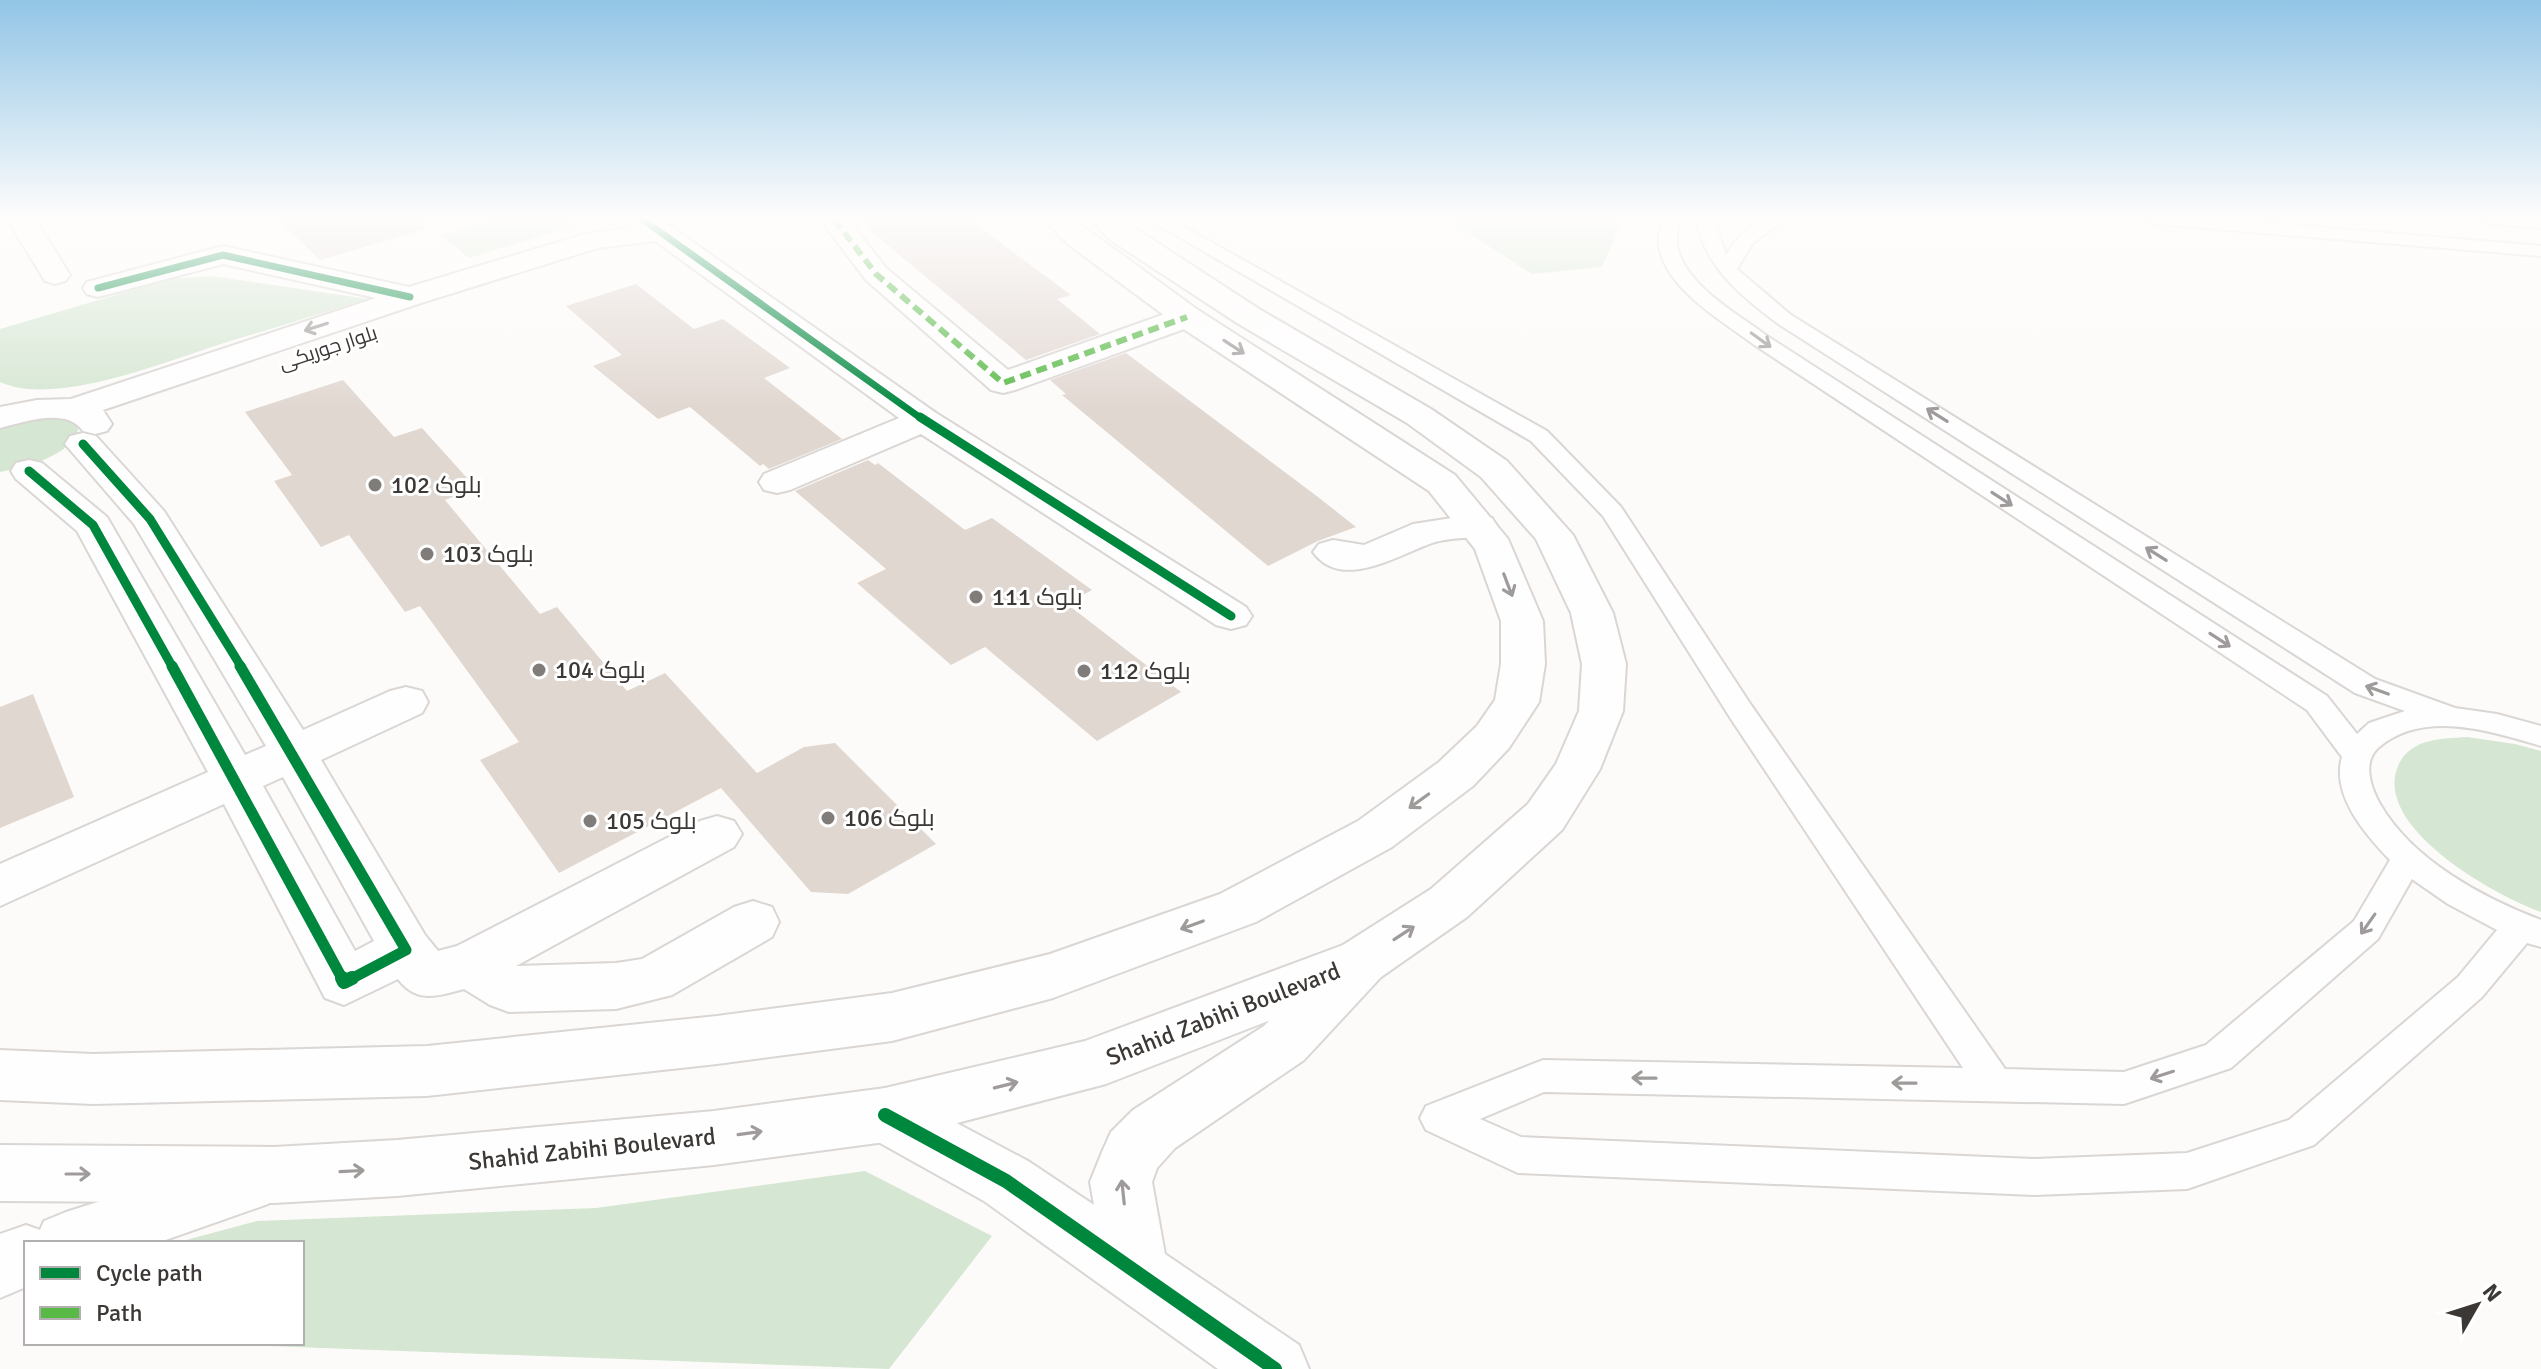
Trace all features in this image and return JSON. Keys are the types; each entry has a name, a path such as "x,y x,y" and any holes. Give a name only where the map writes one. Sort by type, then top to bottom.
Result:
{"street":[{"path":"98,288 117,283"},
{"path":"347,283 410,297"},
{"path":"396,283 410,297"},
{"name":"بلوار جوریکی","path":"84,426 410,297 456,283"},
{"name":"بلوار جوریکی","path":"84,426 522,283"},
{"path":"731,283 924,420 1231,616"},
{"path":"886,283 1003,383 1187,317"},
{"path":"0,1075 93,1079 427,1071 892,1017 1053,976 1238,908 1375,834 1456,774 1493,737 1517,702 1523,664 1522,621 1494,547 1442,483 1140,283"},
{"name":"Shahid Zabihi Boulevard","path":"0,1173 274,1175 397,1168 714,1138 885,1115 1086,1066 1362,961 1449,903 1545,817 1577,769 1601,711 1604,664 1592,613 1554,535 1494,469 1419,416 1197,283"},
{"path":"7,411 84,426 150,519 293,753 406,950 427,976 470,965 717,834"},
{"path":"777,482 924,420"},
{"path":"14,475 69,454 84,426"},
{"path":"14,475 93,525 344,982 406,950"},
{"path":"1333,552 1349,560 1376,555 1429,532 1478,526"},
{"path":"0,886 406,702"},
{"path":"470,965 509,989 616,986 653,979 753,922"},
{"path":"1135,1269 1121,1182 1132,1152 1154,1129 1284,1043 1362,961"},
{"path":"885,1115 1006,1181 1275,1369"},
{"path":"72,1241 274,1175"},
{"path":"0,1266 24,1257"}],"lane":[{"path":"1269,283 1539,436 1612,512 1741,712 1994,1084"},
{"path":"1693,283 1722,310 1818,378 2317,703 2356,754 2356,784 2372,819 2408,857 2458,895 2531,930 2301,1133 2187,1171 2035,1177 1518,1155 1439,1118 1543,1076 2124,1088 2218,1057 2366,930 2408,857"},
{"path":"1740,283 1784,319 2365,686 2451,717"},
{"path":"2356,754 2374,732 2406,720 2451,717 2503,724 2541,736"}],"green space":[{"path":"157,283 258,283 368,299 141,371 79,386 50,389 23,388 0,382 0,329"},
{"path":"47,416 74,420 79,426 68,445 47,458 0,472 0,425"},
{"path":"2467,737 2541,751 2541,912 2496,891 2442,856 2420,835 2403,812 2395,789 2398,766 2403,757 2425,742"},
{"path":"865,1171 992,1236 889,1369 243,1345 304,1345 304,1241 182,1241 257,1221 596,1208"}],"building":[{"path":"933,283 1055,283 1071,295 1057,299 1100,334 1026,360"},
{"path":"636,284 694,329 723,319 790,368 764,378 842,439 769,469 763,464 760,466 690,407 658,419 593,366 622,355 566,306"},
{"path":"1126,353 1356,527 1318,541 1268,566 1062,395 1066,394 1050,380"},
{"path":"343,380 394,437 422,428 476,488 445,500 540,614 557,607 627,691 665,673 757,773 804,747 835,743 936,844 848,894 811,892 721,788 559,873 480,760 519,742 420,606 405,612 349,535 321,547 274,481 292,475 245,412"},
{"path":"868,460 875,465 878,463 965,530 992,518 1092,590 1067,604 1181,692 1097,741 985,647 951,665 857,583 886,569 795,491"},
{"path":"33,694 74,797 0,828 0,707"}],"marked path":[{"path":"886,283 1003,383 1187,317"}],"cycle path":[{"path":"98,288 117,283"},
{"path":"347,283 410,297"},
{"path":"732,283 924,420 1231,616"},
{"path":"29,471 93,525 344,982 406,950 283,735 150,519 83,444"},
{"path":"885,1115 1006,1181 1275,1369"}],"place":[{"name":"بلوک 102","path":"375,485"},
{"name":"بلوک 103","path":"427,554"},
{"name":"بلوک 111","path":"976,597"},
{"name":"بلوک 104","path":"539,670"},
{"name":"بلوک 112","path":"1084,671"},
{"name":"بلوک 106","path":"828,818"},
{"name":"بلوک 105","path":"590,821"}]}
